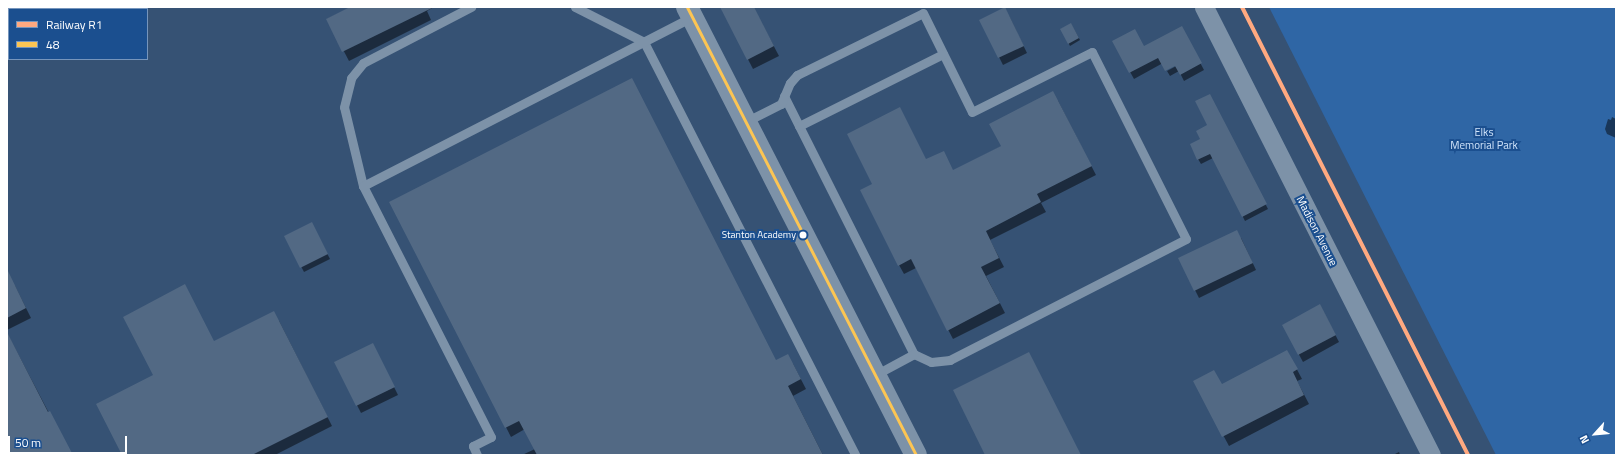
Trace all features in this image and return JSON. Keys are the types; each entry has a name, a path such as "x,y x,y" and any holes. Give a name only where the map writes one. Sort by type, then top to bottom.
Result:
{"street":[{"name":"Madison Avenue","path":"1204,7 1431,455"},
{"path":"690,12 916,455"}],"lane":[{"path":"471,7 363,63 351,78 344,107 362,186 491,437 473,446 477,455"},
{"path":"575,7 644,42 855,455"},
{"path":"362,186 644,42 690,12"},
{"path":"745,122 781,104 784,96 790,82 797,74 923,13 972,112 1092,52 1186,239 950,360 931,362 914,354 784,96"},
{"path":"799,126 943,54"},
{"path":"875,375 914,354"}],"green space":[{"name":"Elks Memorial Park","path":"1269,7 1616,7 1616,455 1496,455"}],"building":[{"path":"350,7 434,7 342,52 326,19"},
{"path":"720,7 754,7 774,46 747,60"},
{"path":"1005,7 1024,46 998,58 979,20"},
{"path":"1071,23 1079,38 1068,44 1060,29"},
{"path":"1182,26 1202,63 1180,75 1175,66 1165,71 1158,58 1129,73 1112,41 1135,29 1144,46"},
{"path":"632,78 776,360 788,354 801,379 788,386 823,455 537,455 519,421 505,428 389,202"},
{"path":"1053,91 1092,166 1037,194 1041,202 986,231 999,258 981,267 1000,303 947,331 911,259 898,266 860,190 872,184 847,134 900,107 926,159 944,151 953,170 1001,146 989,124"},
{"path":"1210,94 1267,204 1242,217 1210,154 1197,160 1190,144 1200,139 1196,131 1207,125 1195,101"},
{"path":"312,222 328,254 300,268 284,236"},
{"path":"1237,230 1253,263 1194,291 1178,258"},
{"path":"7,269 26,308 7,318"},
{"path":"185,284 214,341 274,311 328,417 252,455 122,455 96,404 153,375 123,317"},
{"path":"1320,304 1336,335 1298,355 1282,325"},
{"path":"7,332 48,412 50,411 73,455 7,455"},
{"path":"373,343 395,387 356,406 334,362"},
{"path":"1287,350 1298,369 1293,372 1304,395 1222,437 1193,381 1214,370 1222,384"},
{"path":"1029,352 1081,455 985,455 953,390"}],"rail line":[{"name":"R1","path":"1242,7 1468,455"}],"transit line":[{"name":"48","path":"687,7 916,455"}],"place":[{"name":"Stanton Academy","path":"803,235"}]}
